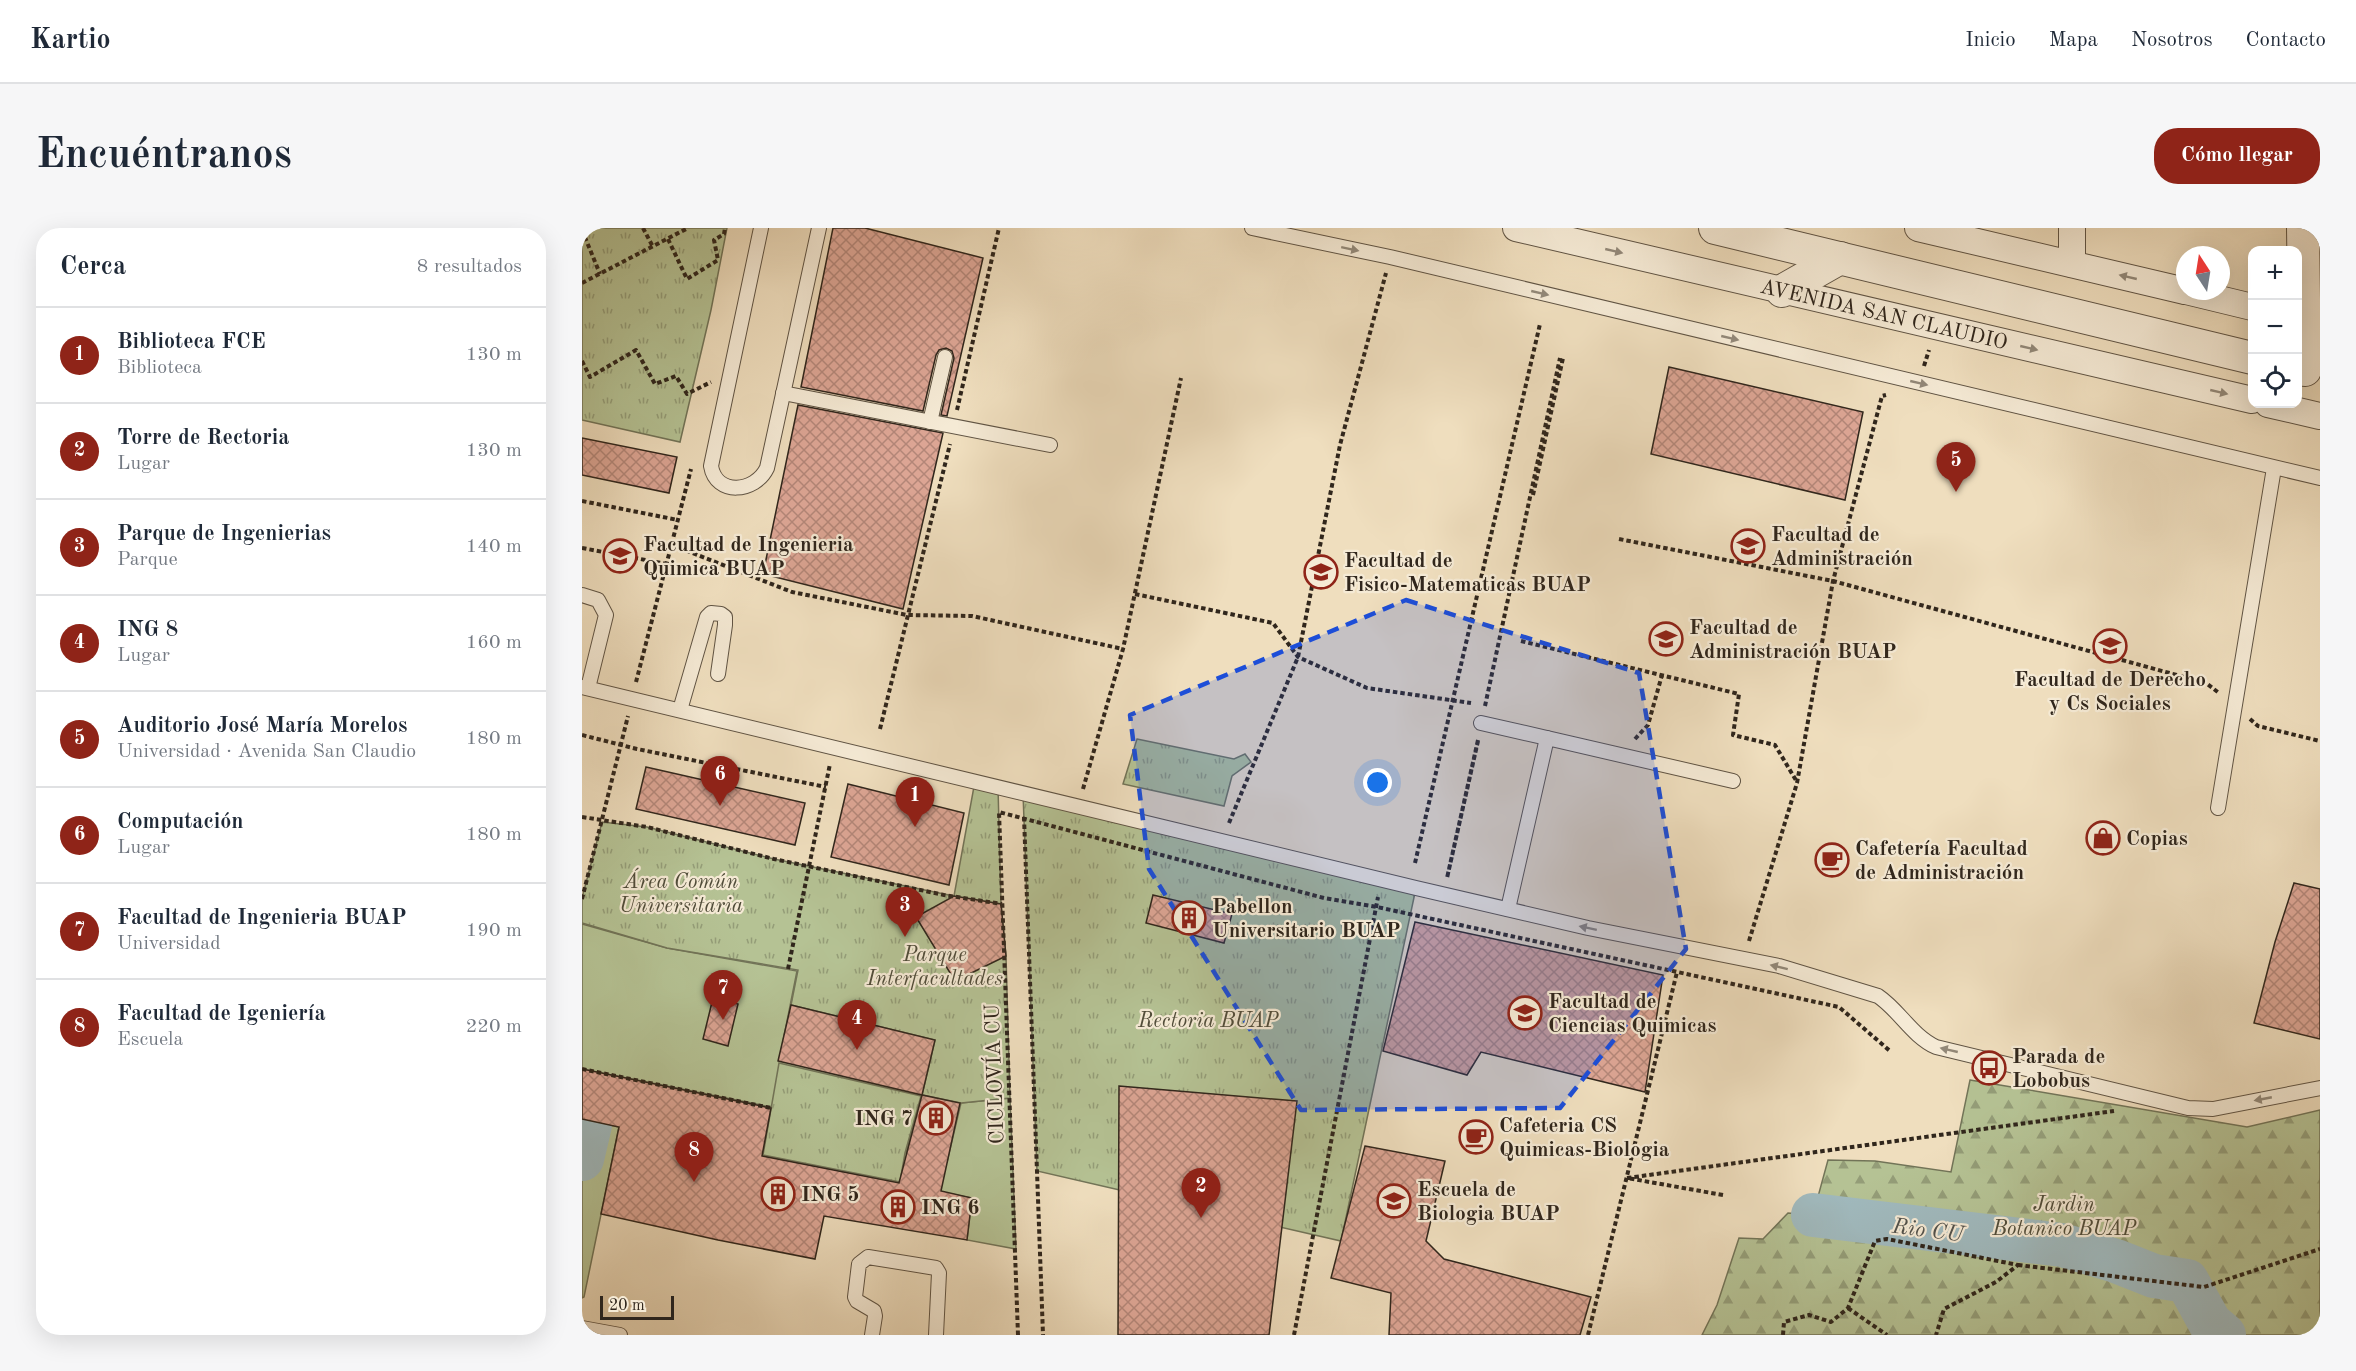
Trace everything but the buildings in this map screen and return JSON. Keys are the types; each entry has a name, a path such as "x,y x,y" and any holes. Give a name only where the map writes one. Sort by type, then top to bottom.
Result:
{"street":[{"name":"AVENIDA SAN CLAUDIO","path":"1516,228 2248,399"},
{"name":"AVENIDA SAN CLAUDIO","path":"1715,228 2248,357"},
{"path":"1918,228 2176,289"},
{"path":"2072,228 2073,264"},
{"path":"2303,228 2308,371"},
{"path":"1782,291 1840,258"},
{"path":"2224,300 2248,306"},
{"path":"2285,408 2320,416"}],"lane":[{"path":"761,228 711,465 712,474 719,483 745,487 757,483 764,476 767,468 819,228"},
{"path":"1252,228 1390,257 2320,478"},
{"path":"930,422 945,357"},
{"path":"783,393 1050,445"},
{"path":"2218,808 2274,468"},
{"path":"582,596 598,600 606,615 585,688 1588,928 1779,966 1878,996 1921,1039 1936,1047 2188,1108 2213,1109 2320,1088"},
{"path":"680,711 707,617 711,613 725,617 723,655 718,674"},
{"path":"1482,724 1733,781"},
{"path":"1508,909 1547,738"},
{"path":"872,1335 874,1311 857,1301 855,1297 859,1264 868,1257 936,1268 939,1273 936,1335"},
{"path":"582,1328 620,1335"}],"path":[{"path":"643,228 652,247"},
{"path":"582,283 688,228"},
{"path":"668,239 687,279 718,260 714,240 724,234 725,228"},
{"path":"879,729 954,426 999,228"},
{"path":"582,230 600,274"},
{"path":"1221,840 1298,657 1340,446 1390,257"},
{"path":"1415,863 1540,324"},
{"path":"1736,985 1797,783 1833,581 1882,396 1919,383 1936,326"},
{"path":"582,361 590,377 636,350 656,384 676,376 687,394 714,381"},
{"path":"1447,879 1561,358"},
{"path":"1074,805 1082,792 1123,649 1181,378"},
{"path":"582,501 678,520"},
{"path":"1618,539 1833,581 2206,683 2258,726 2320,741"},
{"path":"672,545 792,592 907,615 972,616 1123,649"},
{"path":"582,548 667,564"},
{"path":"582,899 663,580"},
{"path":"1135,594 1273,623 1298,657 1367,688 1471,704"},
{"path":"1521,641 1740,694 1732,735 1775,745 1797,783"},
{"path":"1620,755 1648,725 1662,675"},
{"path":"1482,724 1446,878 1482,724"},
{"path":"582,735 826,787"},
{"path":"788,969 834,747"},
{"path":"998,787 1019,1335"},
{"path":"1023,793 1043,1335"},
{"path":"999,812 1324,898 1377,907 1839,1008 1890,1051"},
{"path":"582,818 647,827 774,858 944,895 1002,904"},
{"path":"1293,1335 1382,879"},
{"path":"1588,1335 1677,972"},
{"path":"582,1069 771,1108"},
{"path":"1626,1178 2116,1111"},
{"path":"1626,1178 1723,1195"},
{"path":"1783,1335 1784,1322 1809,1315 1831,1322 1848,1308 1875,1241 1887,1239 2018,1265 2204,1287 2320,1250"},
{"path":"1936,1335 1944,1309 1996,1282 2018,1265"},
{"path":"1848,1308 1887,1335"}],"highlighted area":[{"path":"1406,600 1639,673 1686,949 1560,1108 1301,1110 1149,869 1130,715"}],"green space":[{"path":"582,228 727,228 711,310 680,442 582,420"},
{"path":"1137,739 1234,759 1245,754 1251,762 1232,776 1224,806 1123,784"},
{"name":"Parque Interfacultades","path":"975,781 998,787 1010,1098 961,1103 922,1095 935,1040 791,1005 798,970 667,948 582,923 582,898 602,822 647,827 774,859 954,896"},
{"name":"Rectoria BUAP","path":"1023,793 1416,888 1341,1241 1037,1171"},
{"path":"582,924 667,948 797,971 779,1061 847,1075 922,1095 906,1153 947,1162 961,1103 1010,1098 1016,1249 967,1240 972,1198 762,1156 771,1107 582,1069"},
{"path":"779,1063 921,1096 905,1153 900,1182 763,1155"},
{"name":"Jardin Botanico BUAP","path":"1970,1080 2247,1127 2320,1110 2320,1335 1702,1335 1717,1305 1739,1238 1763,1239 1788,1213 1813,1215 1828,1160 1875,1161 1951,1172"},
{"path":"582,1119 619,1127 582,1298"}],"waterway":[{"path":"582,1123 590,1125 582,1159"},
{"name":"Rio CU","path":"1813,1215 2062,1245 2116,1261 2154,1276 2187,1281 2210,1323 2224,1335"}],"place":[{"name":"Auditorio José María Morelos","path":"1956,492"},
{"name":"Facultad de Administración","path":"1748,546"},
{"name":"Facultad de Ingenieria Quimica BUAP","path":"620,556"},
{"name":"Facultad de Fisico-Matematicas BUAP","path":"1321,572"},
{"name":"Facultad de Administración BUAP","path":"1666,639"},
{"name":"Facultad de Derecho y Cs Sociales","path":"2110,646"},
{"name":"Computación","path":"720,806"},
{"name":"Biblioteca FCE","path":"915,827"},
{"name":"Copias","path":"2103,838"},
{"name":"Cafetería Facultad de Administración","path":"1832,860"},
{"name":"Pabellon Universitario BUAP","path":"1189,918"},
{"name":"Parque de Ingenierias","path":"905,937"},
{"name":"Facultad de Ciencias Quimicas","path":"1525,1013"},
{"name":"Facultad de Ingenieria BUAP","path":"723,1020"},
{"name":"ING 8","path":"857,1050"},
{"name":"Parada de Lobobus","path":"1989,1068"},
{"name":"ING 7","path":"936,1118"},
{"name":"Cafeteria CS Quimicas-Biologia","path":"1476,1137"},
{"name":"Facultad de Igeniería","path":"694,1182"},
{"name":"ING 5","path":"778,1194"},
{"name":"Escuela de Biologia BUAP","path":"1394,1201"},
{"name":"ING 6","path":"898,1207"},
{"name":"Torre de Rectoria","path":"1201,1218"}],"park label":[{"name":"Área Común Universitaria","path":"681,893"}]}
